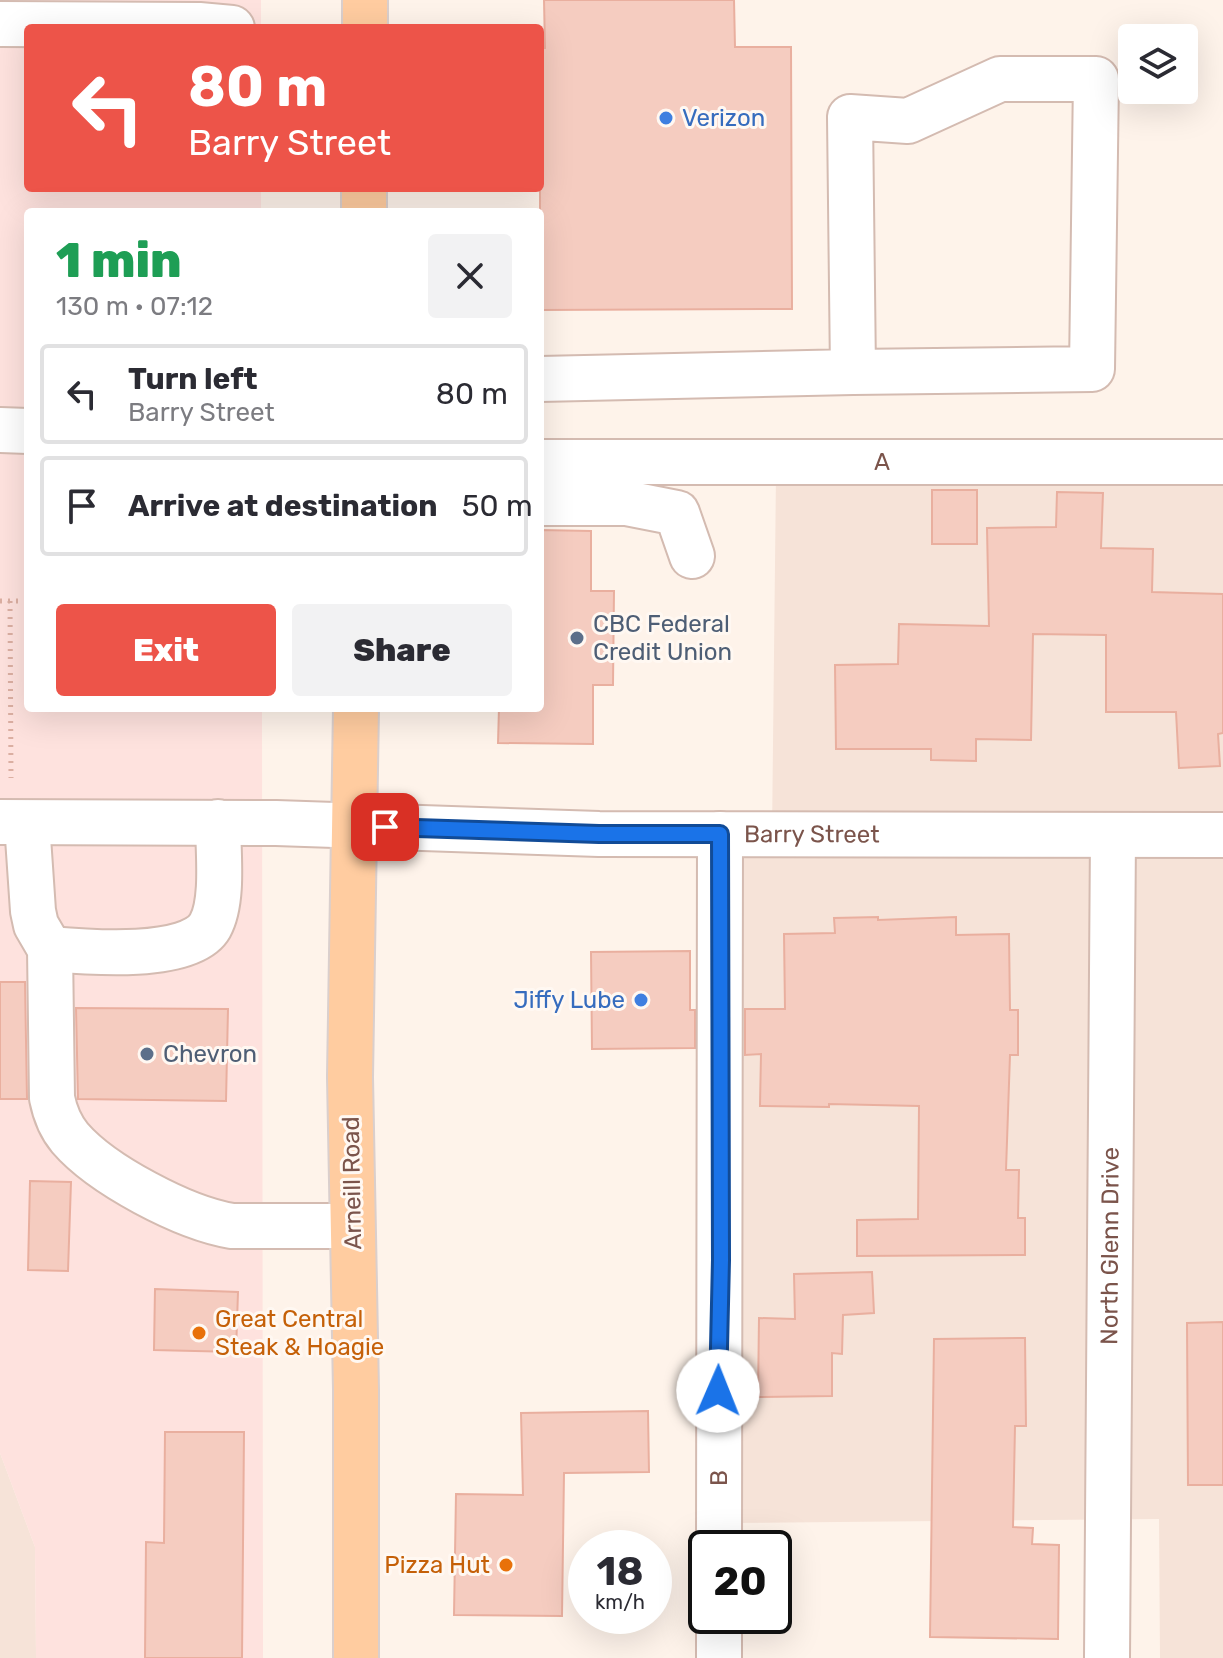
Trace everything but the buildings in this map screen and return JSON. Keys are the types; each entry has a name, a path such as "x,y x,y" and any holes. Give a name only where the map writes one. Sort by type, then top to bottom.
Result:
{"main road":[{"path":"365,0 365,24"},
{"name":"Arneill Road","path":"356,712 350,1077 356,1390 356,1658"}],"street":[{"path":"0,24 24,24"},
{"path":"544,379 1092,369 1096,79 1000,79 908,121 850,117 853,372"},
{"path":"0,430 24,431"},
{"name":"A","path":"544,462 1223,462"},
{"path":"544,503 626,503 677,513 692,556"},
{"path":"13,811 36,925 50,949 52,1098 56,1117 70,1138 96,1161 152,1198 219,1224 352,1226"},
{"name":"Barry Street","path":"13,811 218,822 599,834 1223,835"},
{"path":"50,949 85,952 154,949 176,947 196,939 210,927 218,899 218,822"},
{"name":"B","path":"719,1530 720,834"},
{"name":"North Glenn Drive","path":"1107,1658 1113,835"},
{"path":"719,1634 719,1658"}],"path":[{"path":"0,601 24,601"},
{"path":"10,601 13,811"}],"shaded area":[{"path":"0,0 261,0 261,24 24,24 24,192 261,192 261,208 24,208 24,712 262,712 263,1658 36,1658 35,1547 0,1453"},
{"path":"1223,472 1223,1658 1160,1658 1159,1519 731,1523 720,834 772,834 776,474"},
{"path":"0,1453 35,1547 36,1658 0,1658"}],"place":[{"name":"Verizon","path":"666,118"},
{"name":"CBC Federal Credit Union","path":"577,638"},
{"name":"Jiffy Lube","path":"641,1000"},
{"name":"Chevron","path":"147,1054"},
{"name":"Great Central Steak & Hoagie","path":"199,1333"},
{"name":"Pizza Hut","path":"506,1565"}],"route":[{"path":"385,827 599,834 720,834 721,1260 718,1391"}]}
